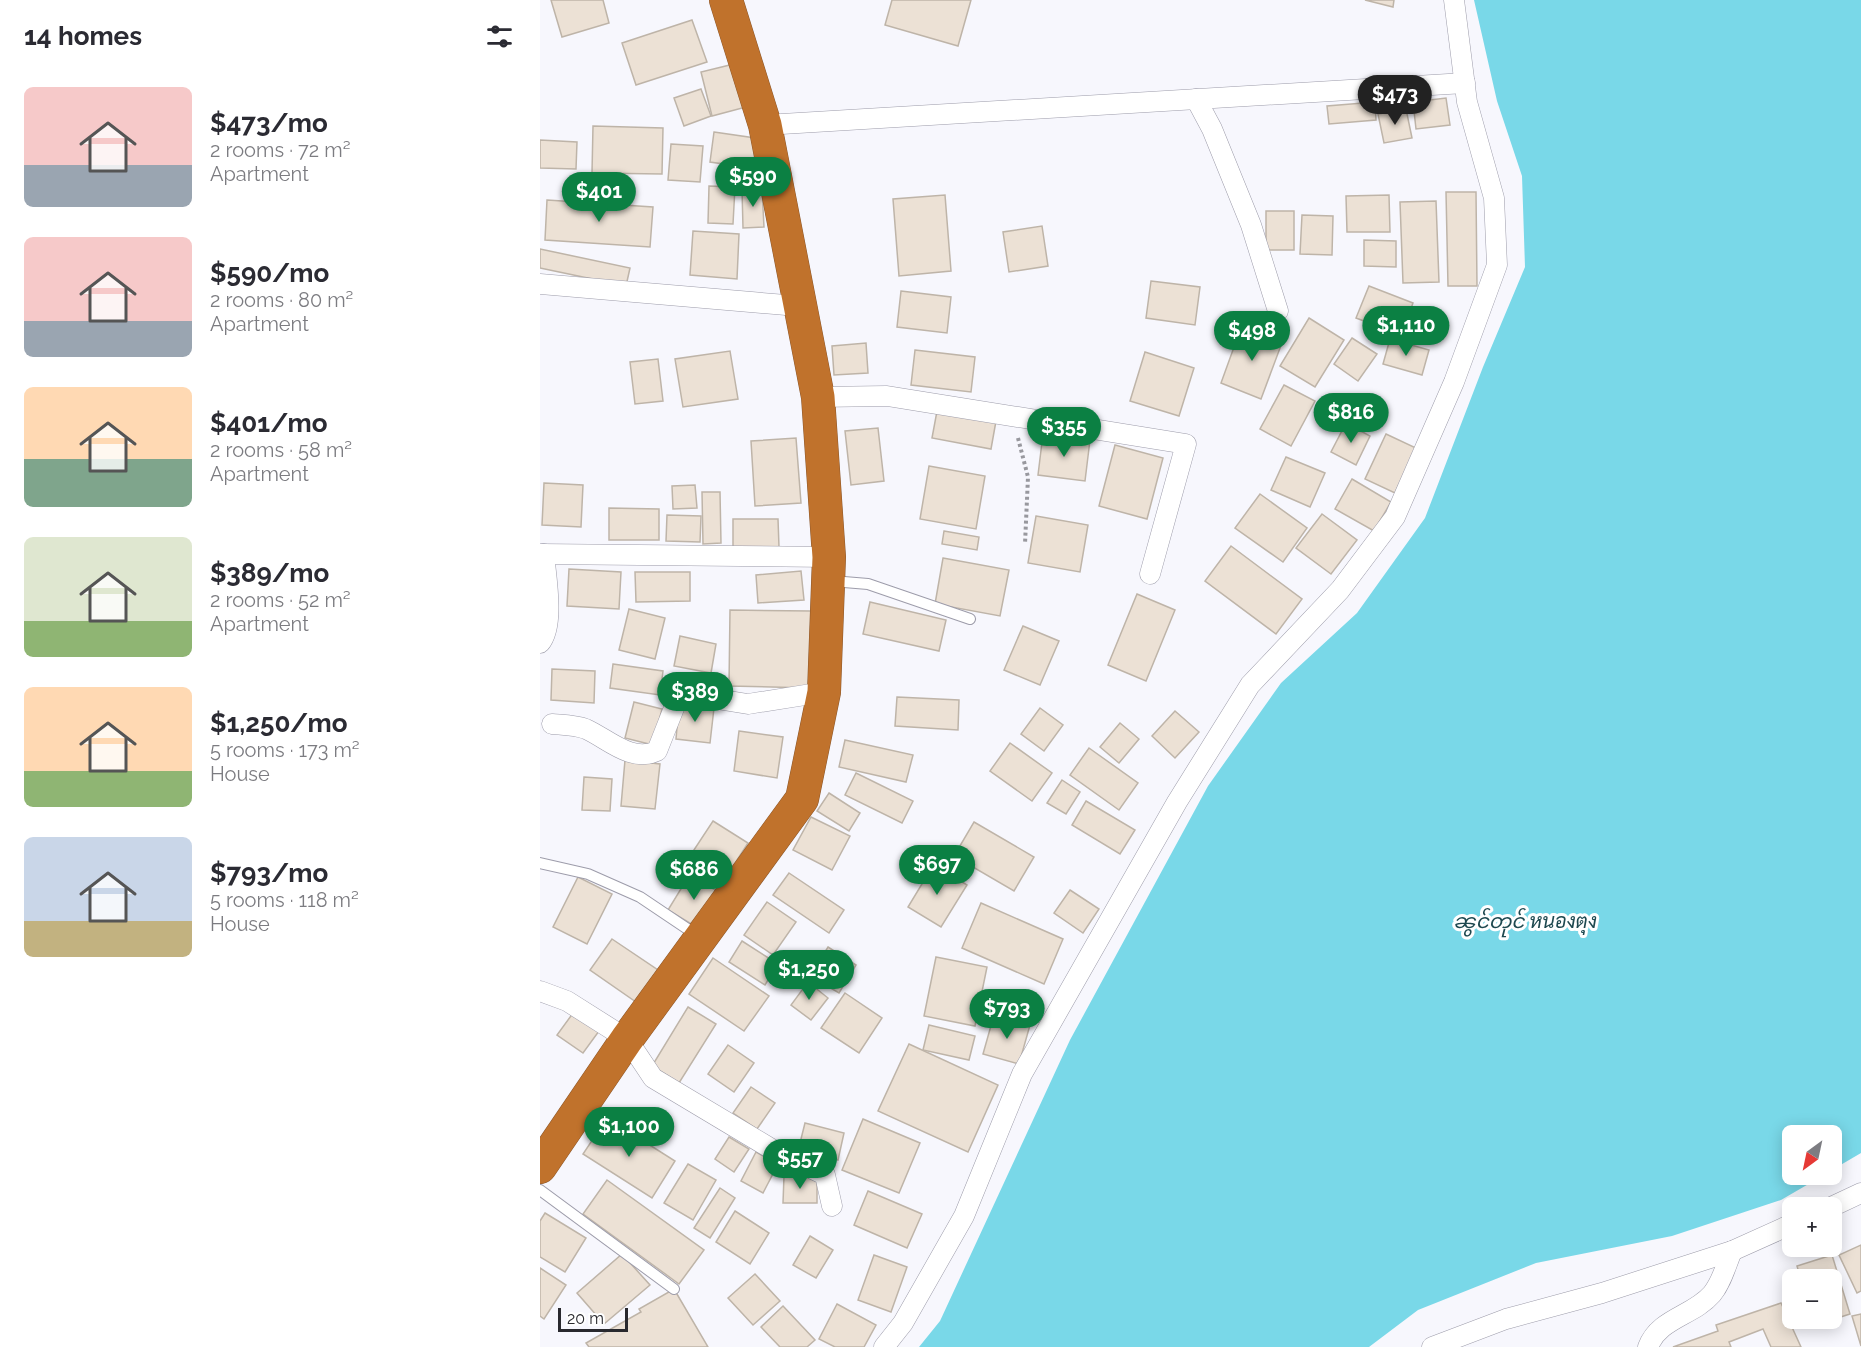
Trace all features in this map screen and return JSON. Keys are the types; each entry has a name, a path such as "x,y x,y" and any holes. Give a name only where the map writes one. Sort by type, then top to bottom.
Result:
{"highway":[{"path":"540,1167 627,1039 802,799 824,693 828,569 818,398 798,306 790,245 765,125 726,0"}],"street":[{"path":"884,1347 903,1323 964,1216 1022,1074 1177,802 1250,686 1340,591 1395,517 1454,382 1497,265 1494,198 1467,102 1454,0"},
{"path":"765,125 1465,82"},
{"path":"1196,99 1212,129 1251,225 1278,310"},
{"path":"540,284 798,306"},
{"path":"818,398 887,396 1186,444 1150,574"},
{"path":"540,643 545,638 549,610 542,554 828,569"},
{"path":"552,724 583,728 631,753 648,755 657,751 676,703 686,694 748,704 824,693"},
{"path":"540,991 567,1001 627,1039 653,1078 775,1152 825,1175 832,1206"},
{"path":"1842,1202 1861,1193"},
{"path":"1432,1347 1506,1319 1602,1293 1732,1251 1782,1228"},
{"path":"1648,1347 1659,1328 1712,1294 1732,1251"}],"lane":[{"path":"828,569 970,619"},
{"path":"540,862 588,874 640,897 701,938"},
{"path":"540,1190 674,1289"}],"path":[{"path":"1012,416 1028,477 1025,544"}],"water":[{"name":"ၼွင်တုင် หนองตุง","path":"1474,0 1861,0 1861,1153 1842,1164 1842,1125 1782,1125 1782,1185 1807,1185 1786,1197 1782,1197 1781,1200 1672,1236 1536,1263 1418,1310 1369,1347 919,1347 940,1321 1070,1040 1208,786 1281,683 1357,613 1425,518 1483,367 1525,267 1522,176 1497,101"}],"building":[{"path":"551,0 603,0 609,23 562,37"},
{"path":"892,0 971,0 958,46 885,25"},
{"path":"1365,0 1394,0 1393,7"},
{"path":"692,20 707,62 636,85 622,43"},
{"path":"734,64 746,107 712,116 701,72"},
{"path":"701,89 711,116 684,126 674,98"},
{"path":"1446,98 1450,125 1416,129 1413,102"},
{"path":"1375,102 1376,120 1329,124 1327,106"},
{"path":"1406,109 1412,138 1384,143 1378,114"},
{"path":"593,126 663,128 662,174 592,173"},
{"path":"714,132 762,139 758,169 710,162"},
{"path":"540,140 577,142 576,169 540,168"},
{"path":"671,144 703,146 700,182 668,180"},
{"path":"709,186 735,187 733,224 708,223"},
{"path":"742,189 762,189 764,227 743,228"},
{"path":"1446,192 1476,192 1477,286 1448,286"},
{"path":"945,195 951,271 899,276 893,199"},
{"path":"1389,195 1390,232 1347,232 1346,196"},
{"path":"547,200 653,207 650,247 545,240"},
{"path":"1436,201 1439,282 1403,283 1400,202"},
{"path":"1266,211 1294,211 1294,250 1266,250"},
{"path":"1302,215 1333,216 1332,255 1300,254"},
{"path":"1042,226 1048,266 1009,272 1003,232"},
{"path":"693,231 739,234 737,279 690,275"},
{"path":"1364,240 1396,241 1396,267 1364,266"},
{"path":"540,249 630,268 626,286 540,268"},
{"path":"1151,281 1200,287 1195,325 1146,318"},
{"path":"1369,286 1413,303 1401,335 1356,318"},
{"path":"901,291 951,297 947,333 897,327"},
{"path":"1309,318 1344,340 1315,387 1280,366"},
{"path":"1242,325 1283,340 1261,399 1221,383"},
{"path":"1352,338 1377,354 1358,381 1334,364"},
{"path":"1390,339 1429,350 1422,375 1383,364"},
{"path":"866,343 868,373 834,375 832,346"},
{"path":"915,350 975,357 971,392 911,385"},
{"path":"730,351 738,399 683,407 675,359"},
{"path":"1145,352 1194,368 1179,416 1130,401"},
{"path":"658,359 663,401 635,404 630,362"},
{"path":"1284,385 1315,401 1291,446 1260,429"},
{"path":"937,411 996,421 991,449 932,438"},
{"path":"1346,423 1370,436 1356,465 1331,452"},
{"path":"878,428 884,481 851,485 845,431"},
{"path":"1043,434 1090,440 1085,481 1038,475"},
{"path":"1386,434 1416,448 1395,493 1365,479"},
{"path":"796,438 801,503 755,506 751,441"},
{"path":"1115,445 1163,458 1147,519 1099,506"},
{"path":"1286,457 1325,473 1310,507 1271,490"},
{"path":"929,466 985,476 976,529 920,519"},
{"path":"1352,479 1391,502 1374,531 1335,509"},
{"path":"544,483 583,485 581,527 542,525"},
{"path":"695,485 697,508 673,509 672,486"},
{"path":"702,492 720,492 721,543 703,544"},
{"path":"1260,494 1307,528 1283,562 1235,528"},
{"path":"609,508 659,509 659,540 609,540"},
{"path":"1322,514 1357,540 1331,574 1296,548"},
{"path":"667,515 701,516 700,542 666,541"},
{"path":"1036,516 1088,525 1080,572 1028,563"},
{"path":"733,519 778,519 779,547 733,547"},
{"path":"944,531 979,537 977,550 942,544"},
{"path":"1231,546 1302,599 1276,634 1205,581"},
{"path":"943,558 1009,570 1000,616 935,604"},
{"path":"569,569 621,572 619,609 567,606"},
{"path":"801,571 804,600 758,603 756,575"},
{"path":"635,572 690,572 690,601 636,602"},
{"path":"1137,594 1175,610 1146,681 1108,665"},
{"path":"870,602 946,620 939,651 863,634"},
{"path":"629,609 665,618 655,659 619,650"},
{"path":"730,610 812,611 810,688 729,686"},
{"path":"1023,626 1059,641 1040,685 1004,670"},
{"path":"680,636 716,644 711,673 674,666"},
{"path":"613,664 663,671 660,695 610,688"},
{"path":"552,669 595,671 594,703 551,700"},
{"path":"897,697 959,700 958,730 895,726"},
{"path":"634,702 662,709 653,745 625,738"},
{"path":"679,704 714,708 710,743 676,739"},
{"path":"1040,708 1063,725 1044,751 1021,734"},
{"path":"1175,711 1199,732 1175,758 1152,736"},
{"path":"1120,723 1139,739 1119,763 1100,747"},
{"path":"739,731 783,737 777,778 734,771"},
{"path":"845,740 913,755 906,782 839,767"},
{"path":"1010,743 1052,773 1032,801 990,771"},
{"path":"1089,748 1138,783 1119,810 1070,775"},
{"path":"625,760 660,764 655,809 621,806"},
{"path":"856,773 913,801 902,823 845,795"},
{"path":"584,777 612,779 610,811 582,810"},
{"path":"1062,780 1080,792 1066,814 1047,803"},
{"path":"829,793 860,813 849,831 817,811"},
{"path":"1086,801 1135,830 1120,854 1072,825"},
{"path":"811,817 850,836 832,870 793,850"},
{"path":"713,821 748,843 721,885 686,862"},
{"path":"974,822 1034,857 1014,891 954,856"},
{"path":"934,864 967,885 941,927 908,907"},
{"path":"789,873 844,910 829,933 773,895"},
{"path":"690,874 720,893 698,928 668,910"},
{"path":"578,877 612,894 587,944 553,927"},
{"path":"1070,890 1099,909 1083,933 1054,913"},
{"path":"767,902 796,922 773,955 744,935"},
{"path":"981,903 1063,939 1044,984 962,948"},
{"path":"612,939 658,970 636,1002 590,970"},
{"path":"742,941 778,964 765,985 729,962"},
{"path":"828,947 856,965 839,993 810,976"},
{"path":"936,957 987,967 975,1026 924,1016"},
{"path":"713,958 769,996 744,1031 689,994"},
{"path":"808,982 828,998 811,1020 791,1005"},
{"path":"845,993 882,1018 859,1053 821,1028"},
{"path":"688,1007 716,1024 679,1083 652,1066"},
{"path":"576,1009 602,1027 583,1053 557,1035"},
{"path":"994,1015 1030,1025 1019,1064 983,1054"},
{"path":"929,1025 975,1036 969,1060 923,1050"},
{"path":"909,1044 998,1085 968,1152 878,1111"},
{"path":"728,1045 754,1063 734,1092 708,1074"},
{"path":"751,1087 775,1103 757,1129 733,1113"},
{"path":"607,1118 675,1161 652,1198 583,1154"},
{"path":"863,1119 920,1143 899,1193 842,1170"},
{"path":"805,1123 844,1133 838,1160 798,1151"},
{"path":"729,1137 749,1149 734,1172 715,1159"},
{"path":"756,1152 778,1164 763,1193 741,1181"},
{"path":"688,1164 716,1180 693,1220 664,1203"},
{"path":"784,1176 817,1176 817,1203 783,1203"},
{"path":"607,1180 704,1250 679,1284 583,1214"},
{"path":"720,1188 735,1198 710,1238 694,1228"},
{"path":"868,1191 922,1214 907,1248 854,1225"},
{"path":"735,1211 769,1233 750,1264 716,1242"},
{"path":"545,1213 586,1238 565,1272 540,1257 540,1221"},
{"path":"810,1236 833,1250 816,1278 793,1265"},
{"path":"1861,1245 1861,1291 1857,1293 1840,1257 1842,1254"},
{"path":"622,1254 650,1285 604,1324 577,1293"},
{"path":"874,1255 907,1267 891,1312 858,1300"},
{"path":"1833,1257 1836,1269 1798,1269 1797,1266"},
{"path":"540,1268 566,1285 544,1319 540,1316"},
{"path":"755,1274 780,1301 753,1325 728,1298"},
{"path":"1842,1288 1850,1314 1842,1317"},
{"path":"674,1289 708,1347 589,1347 586,1343 641,1312 639,1309"},
{"path":"1781,1303 1782,1329 1793,1329 1801,1347 1771,1347 1763,1329 1729,1342 1731,1347 1673,1347 1718,1331 1716,1325"},
{"path":"837,1304 876,1325 864,1347 835,1347 819,1339"},
{"path":"783,1306 815,1340 807,1347 780,1347 761,1327"},
{"path":"1861,1314 1861,1346 1852,1316"}]}
